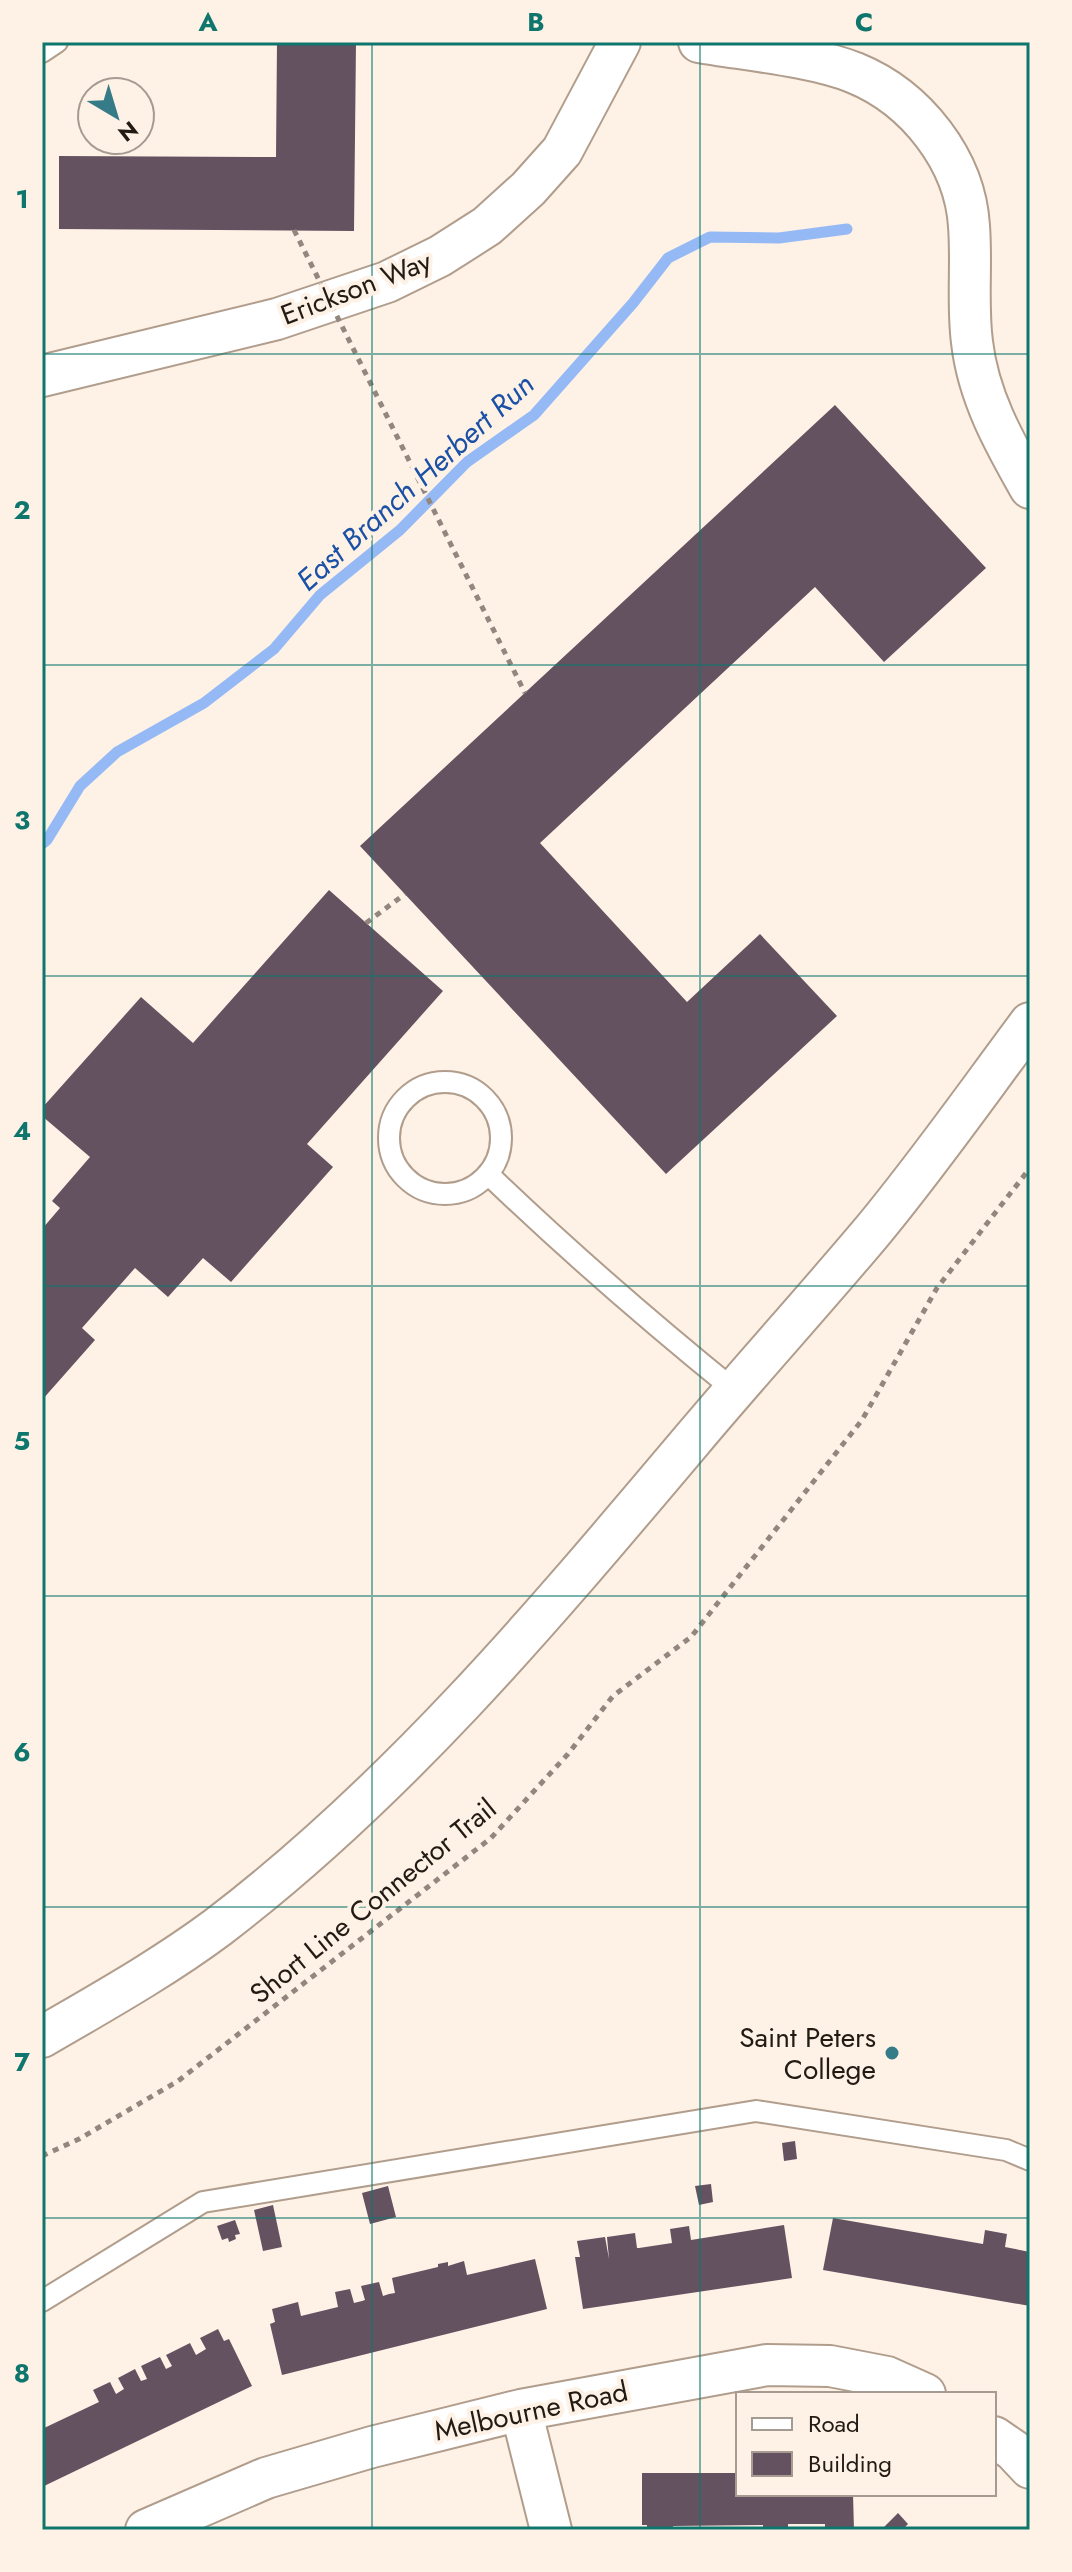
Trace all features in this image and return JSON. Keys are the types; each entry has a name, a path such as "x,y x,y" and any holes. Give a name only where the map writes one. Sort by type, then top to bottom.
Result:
{"street":[{"name":"Erickson Way","path":"43,374 277,319 387,282 440,256 487,226 528,189 562,151 620,42"},
{"path":"699,42 854,73 892,93 923,122 945,150 961,182 969,224 972,342 983,394 1003,440 1030,488"},
{"path":"42,2037 136,1982 215,1929 352,1815 498,1663 872,1232 1030,1023"},
{"name":"Melbourne Road","path":"146,2530 266,2478 372,2447 521,2410 767,2365 830,2366 887,2377 921,2392"},
{"path":"521,2410 551,2530"}],"lane":[{"path":"42,52 57,42"},
{"path":"443,1082 462,1084 489,1101 499,1120 502,1138 499,1157 488,1174 471,1188 453,1194 431,1192 414,1185 399,1170 390,1148 390,1126 401,1103 417,1089 443,1082"},
{"path":"488,1174 644,1317 734,1390"},
{"path":"42,2301 203,2202 756,2111 1006,2150 1030,2160"}],"path":[{"path":"294,230 525,693"},
{"path":"366,923 405,894"},
{"name":"Short Line Connector Trail","path":"42,2156 79,2139 178,2081 491,1838 568,1754 613,1696 691,1637 862,1420 937,1288 1030,1168"}],"building":[{"path":"277,42 356,42 354,231 59,229 59,156 276,157"},
{"path":"835,405 986,568 884,662 815,587 540,843 687,1002 760,934 837,1016 666,1174 360,846"},
{"path":"329,890 443,991 307,1144 333,1167 231,1282 203,1258 168,1297 135,1268 82,1328 95,1340 42,1400 42,1229 60,1208 52,1201 90,1157 42,1116 42,1108 141,997 193,1043"},
{"path":"795,2141 797,2159 784,2161 782,2143"},
{"path":"711,2184 713,2202 699,2205 695,2186"},
{"path":"388,2186 396,2217 370,2224 362,2193"},
{"path":"273,2205 282,2247 263,2251 254,2210"},
{"path":"833,2218 983,2244 985,2230 1007,2234 1005,2247 1030,2252 1030,2306 823,2270"},
{"path":"235,2220 240,2234 229,2242 228,2238 222,2240 217,2226"},
{"path":"784,2225 792,2278 583,2309 575,2257 580,2257 577,2241 605,2237 609,2259 607,2237 635,2233 639,2248 672,2243 670,2229 689,2226 691,2240"},
{"path":"535,2259 547,2309 282,2375 270,2324 275,2322 272,2309 298,2302 301,2316 338,2307 335,2292 350,2289 354,2303 362,2301 365,2300 361,2286 379,2282 383,2296 395,2293 392,2278 448,2262 448,2266 464,2261 467,2275"},
{"path":"218,2329 224,2341 229,2339 252,2386 42,2487 42,2429 99,2402 93,2390 110,2382 116,2394 124,2389 118,2378 135,2369 141,2381 147,2379 141,2366 160,2357 166,2369 172,2366 166,2355 190,2343 196,2355 206,2349 200,2338"},
{"path":"642,2473 736,2473 736,2496 853,2496 854,2530 825,2530 825,2524 788,2524 788,2530 763,2530 763,2525 673,2526 673,2530 647,2530 647,2525 642,2525"},
{"path":"898,2513 908,2524 902,2530 884,2530 883,2528"}],"waterway":[{"name":"East Branch Herbert Run","path":"42,844 80,786 117,752 204,703 274,649 320,595 400,530 467,462 534,415 633,303 668,258 710,237 779,238 847,229"}],"place":[{"name":"Saint Peters College","path":"892,2053"}]}
